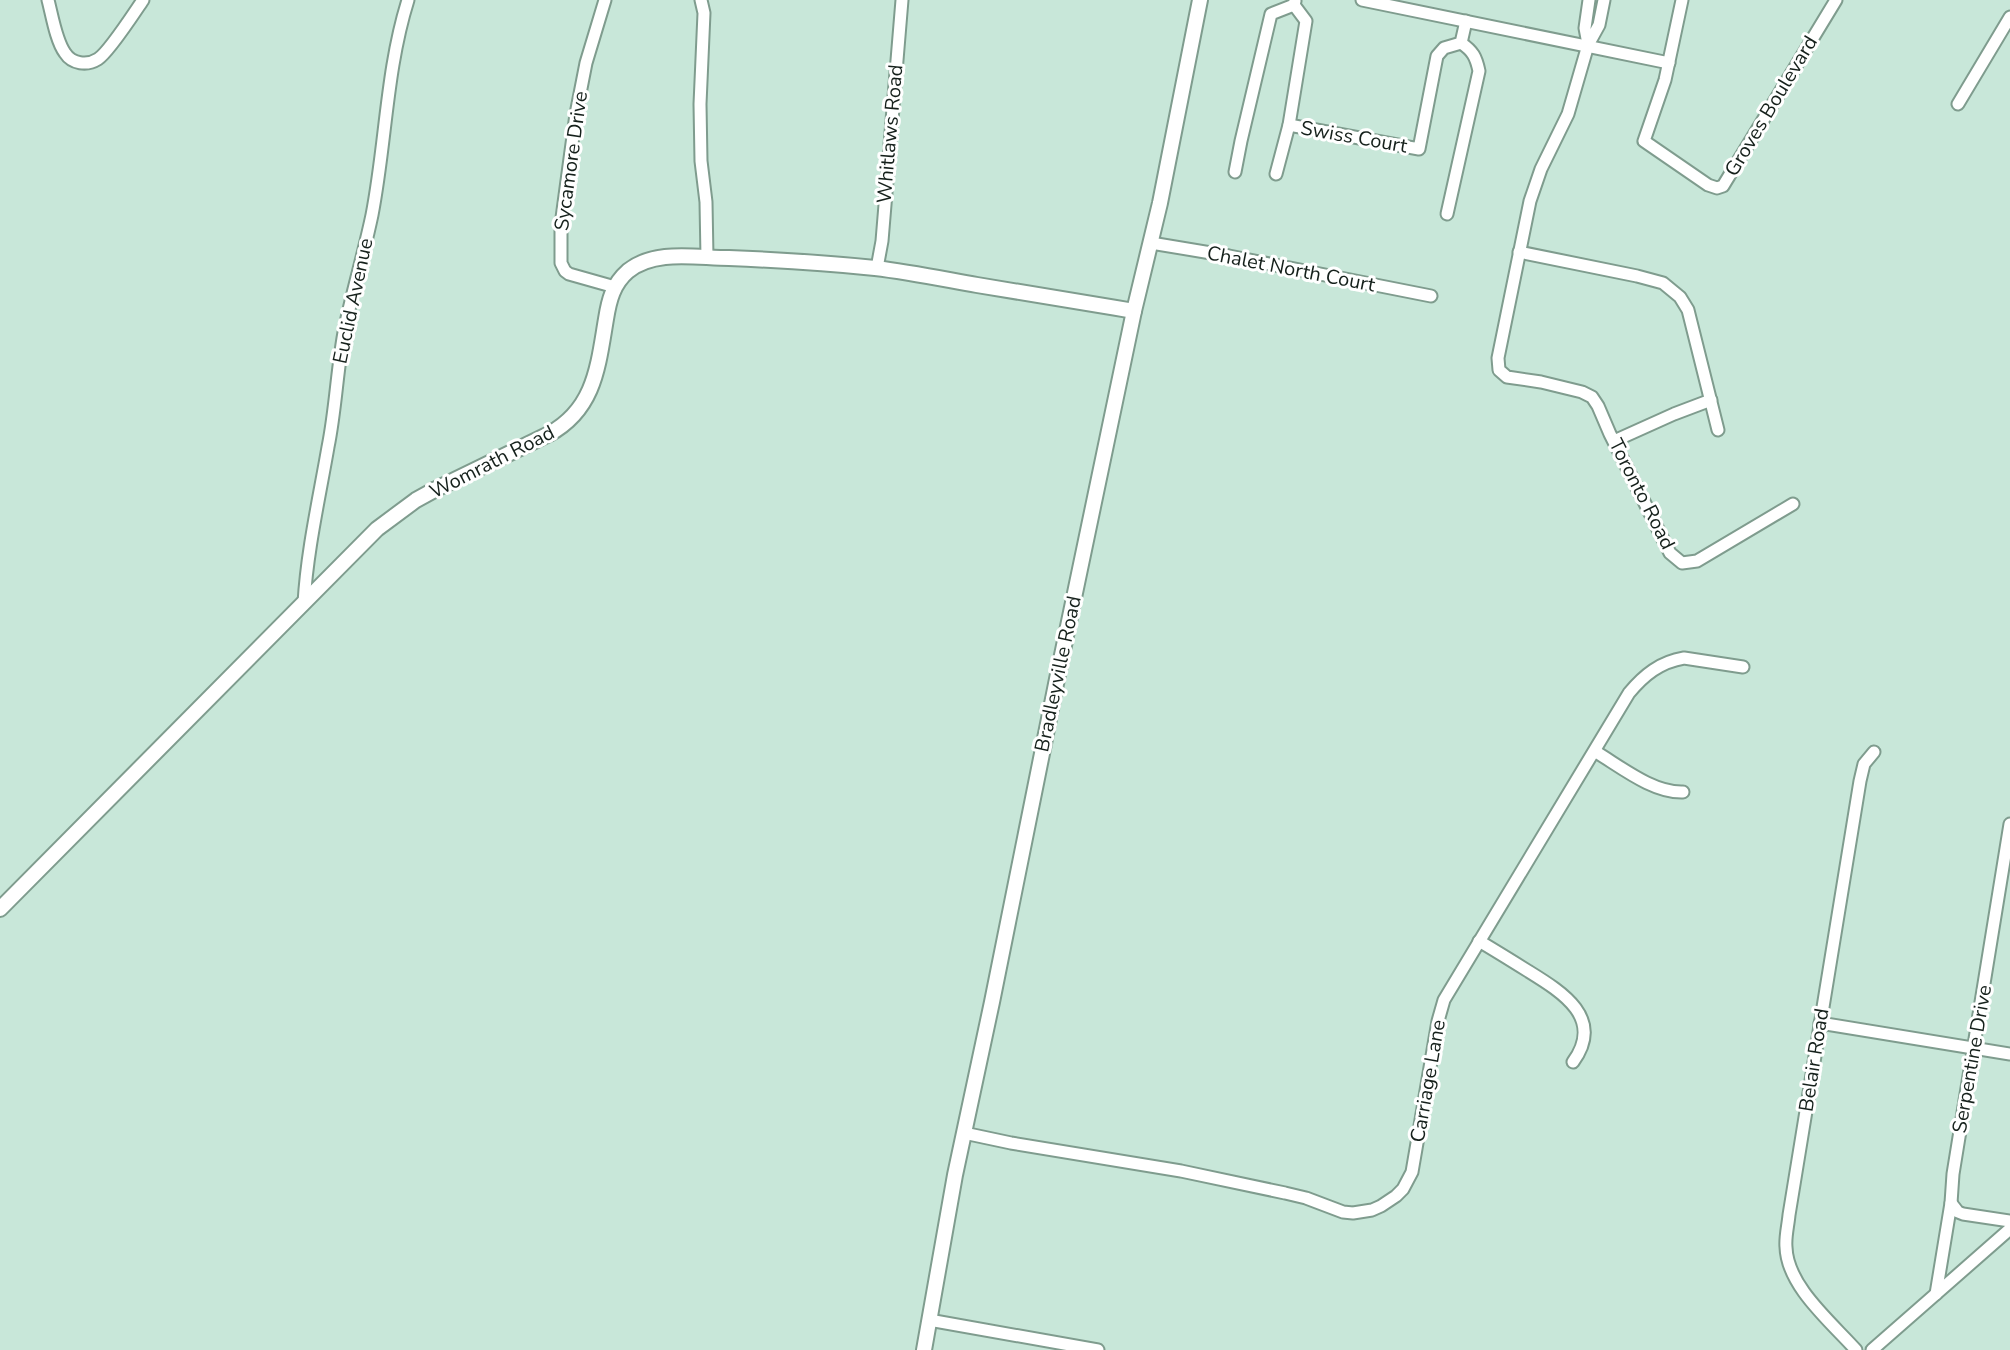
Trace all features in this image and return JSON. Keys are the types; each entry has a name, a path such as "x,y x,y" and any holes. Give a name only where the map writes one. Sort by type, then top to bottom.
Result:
{"street":[{"path":"48,0 63,51 73,61 86,64 103,56 143,0"},
{"name":"Euclid Avenue","path":"304,603 306,573 332,428 336,381 372,215 398,31 408,0"},
{"name":"Sycamore Drive","path":"605,0 586,63 576,114 561,225 561,263 569,274 615,287"},
{"path":"701,0 704,13 701,161 706,202 707,257"},
{"name":"Whitlaws Road","path":"877,268 882,241 902,0"},
{"name":"Bradleyville Road","path":"924,1350 964,1133 1200,0"},
{"path":"1362,0 1669,63"},
{"path":"1588,45 1585,28 1589,0"},
{"path":"1604,0 1599,25 1588,45 1568,114 1541,169 1530,201 1519,252 1637,276 1663,283 1675,291 1688,310 1718,430"},
{"name":"Groves Boulevard","path":"1682,0 1669,63 1644,141 1717,188 1723,186 1836,0"},
{"path":"1235,172 1271,14 1294,2 1306,21 1289,125 1276,174"},
{"path":"1958,104 2010,17"},
{"path":"1447,214 1479,71 1472,51 1461,43 1466,21"},
{"name":"Swiss Court","path":"1289,125 1419,149 1437,56 1444,48 1461,43"},
{"name":"Chalet North Court","path":"1151,243 1431,296"},
{"name":"Toronto Road","path":"1519,252 1498,358 1499,370 1507,377 1587,394 1598,406 1670,553 1682,563 1697,561 1793,504"},
{"path":"615,287 628,272 646,261 671,257 773,260 877,268 1134,311"},
{"name":"Womrath Road","path":"0,909 356,548 396,514 436,489 559,429 575,415 587,398 597,370 609,301 615,287"},
{"path":"1614,441 1711,400"},
{"name":"Carriage Lane","path":"964,1133 1181,1171 1306,1198 1343,1212 1372,1210 1396,1196 1412,1172 1440,1010 1629,693 1655,669 1684,658 1743,667"},
{"path":"1596,752 1658,788 1670,793 1683,792"},
{"name":"Belair Road","path":"1856,1350 1802,1291 1791,1271 1786,1246 1860,781 1864,764 1874,752"},
{"name":"Serpentine Drive","path":"1936,1294 2010,824"},
{"path":"1479,941 1557,989 1572,1002 1583,1022 1585,1037 1581,1052 1573,1062"},
{"path":"1820,1023 2010,1054"},
{"path":"1951,1203 1963,1214 2010,1221"},
{"path":"1872,1350 2010,1229"},
{"path":"929,1320 1098,1350"}]}
